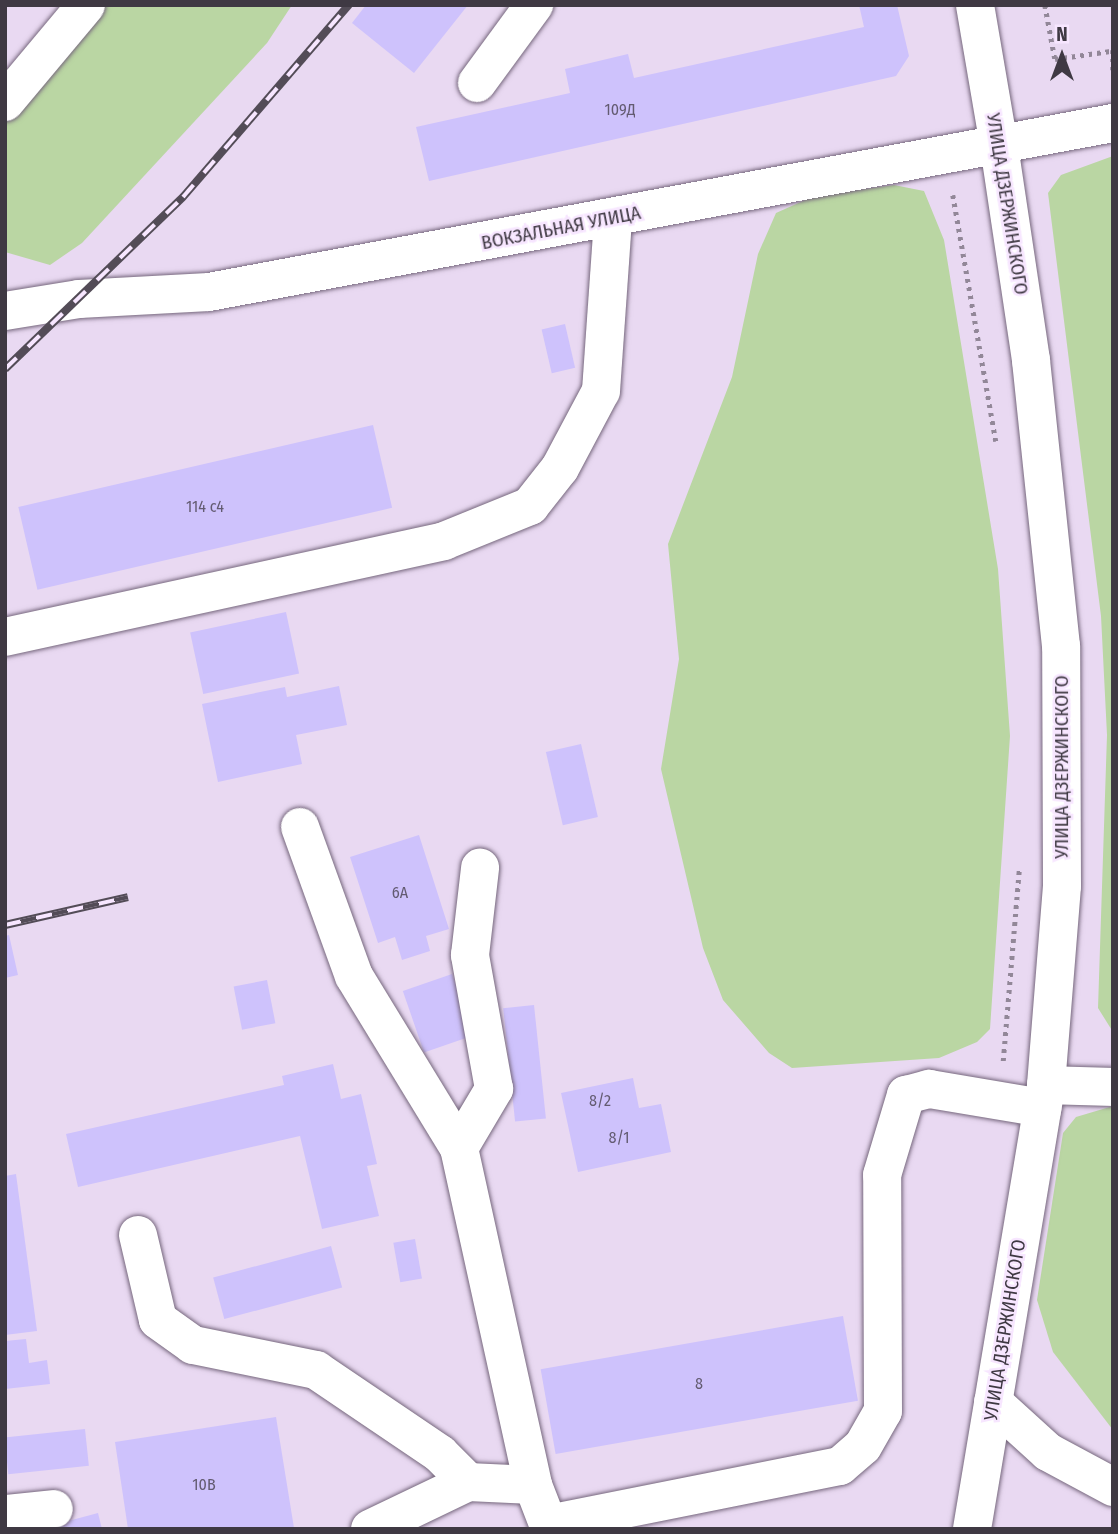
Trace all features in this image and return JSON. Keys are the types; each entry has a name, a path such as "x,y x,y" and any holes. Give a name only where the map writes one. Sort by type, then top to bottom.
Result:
{"main road":[{"path":"5,102 86,5"},
{"path":"477,83 534,5"},
{"name":"УЛИЦА ДЗЕРЖИНСКОГО","path":"972,1529 1044,1096 1062,886 1061,646 1031,360 975,5"},
{"name":"ВОКЗАЛЬНАЯ УЛИЦА","path":"13,305 209,292 613,219 1113,123"},
{"path":"5,637 444,541 530,506 560,468 601,391 613,219"},
{"path":"300,827 355,976 459,1149 533,1485 550,1527 840,1466 863,1446 883,1411 881,1175 906,1096 929,1089 1000,1100 1113,1087"},
{"path":"459,1149 494,1089 470,955 480,868"},
{"path":"138,1235 158,1320 193,1345 316,1370 440,1454 468,1482"},
{"path":"993,1402 1048,1451 1113,1488"},
{"path":"370,1529 468,1482 533,1485"},
{"path":"5,1514 54,1509"}],"path":[{"path":"1045,5 1055,58 1111,51 1113,71"},
{"path":"946,155 998,456"},
{"path":"1000,1100 1020,859"}],"green space":[{"path":"93,5 292,5 267,43 82,243 50,265 5,252 5,111"},
{"path":"1113,156 1113,1032 1098,1008 1107,735 1101,616 1048,193 1061,175"},
{"path":"894,185 924,191 944,240 998,569 1010,736 990,1029 977,1042 939,1058 792,1068 769,1053 723,1000 703,948 661,769 679,659 668,544 732,377 758,254 776,213 814,196"},
{"path":"1113,1106 1113,1430 1053,1352 1037,1300 1063,1133 1076,1117"}],"building":[{"path":"366,5 468,5 414,73 352,23"},
{"path":"859,5 897,5 909,56 896,76 429,181 416,127 570,93 565,69 628,54 634,78 864,27"},
{"path":"565,324 575,368 552,373 542,329"},
{"path":"373,425 392,508 37,590 18,507"},
{"path":"286,612 299,674 203,694 190,632"},
{"path":"339,686 347,725 296,735 302,764 218,782 202,704 285,687 287,697"},
{"path":"581,744 598,817 563,825 546,752"},
{"path":"419,835 449,929 426,936 430,951 402,960 395,937 378,943 350,857"},
{"path":"9,935 18,975 5,978 5,936"},
{"path":"452,974 473,1035 424,1052 403,991"},
{"path":"267,980 275,1023 242,1030 234,986"},
{"path":"534,1005 546,1118 515,1122 503,1008"},
{"path":"333,1064 341,1099 361,1094 377,1164 367,1166 379,1216 322,1229 300,1136 78,1187 66,1134 284,1085 282,1076"},
{"path":"633,1078 639,1108 661,1104 671,1152 578,1172 561,1093"},
{"path":"16,1174 37,1331 5,1335 5,1176"},
{"path":"415,1239 422,1278 400,1282 393,1243"},
{"path":"331,1246 342,1288 224,1319 213,1278"},
{"path":"843,1316 858,1401 556,1454 541,1369"},
{"path":"26,1339 29,1363 47,1360 50,1384 5,1389 5,1341"},
{"path":"276,1417 294,1528 128,1529 115,1442"},
{"path":"85,1429 89,1466 8,1474 5,1437"},
{"path":"98,1513 102,1529 42,1529 42,1528"}],"railway":[{"path":"5,369 183,197 349,5"},
{"path":"5,925 128,897"}]}
